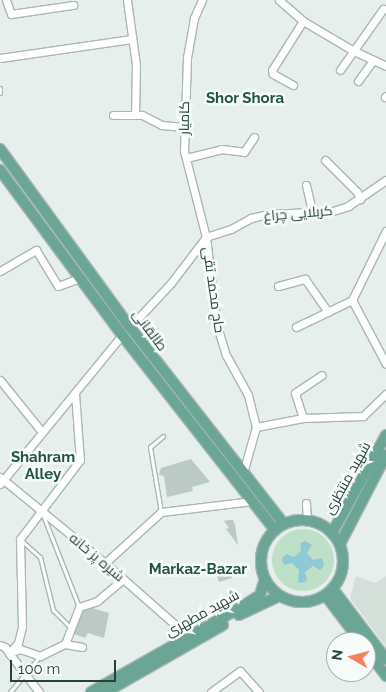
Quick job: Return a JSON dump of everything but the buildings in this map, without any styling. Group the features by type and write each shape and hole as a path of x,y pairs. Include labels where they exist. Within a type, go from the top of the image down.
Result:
{"main road":[{"name":"طالقانی","path":"0,149 130,327 243,473 280,527"},
{"name":"طالقانی","path":"0,170 122,336 252,501 280,527"},
{"path":"122,336 130,327"},
{"name":"شهید منتظری","path":"332,533 386,435"},
{"name":"شهید منتظری","path":"340,544 386,455"},
{"path":"307,520 323,526 332,533 340,544 343,568 330,592 307,603 298,603 279,596 265,580 261,564 263,548 280,527 307,520"},
{"name":"شهید مطهری","path":"91,692 260,595 265,580"},
{"path":"330,592 355,632"},
{"path":"330,592 386,659"},
{"name":"شهید مطهری","path":"106,692 181,653 242,613 279,596"},
{"path":"376,662 386,676"}],"street":[{"path":"6,0 11,14 73,5"},
{"path":"127,0 136,65 135,115"},
{"name":"کامیار","path":"202,0 194,18 187,57 184,127 186,158 206,236"},
{"path":"284,2 303,20 354,51 386,66"},
{"path":"340,70 383,8"},
{"path":"293,86 273,74 272,70 303,20"},
{"path":"0,58 132,39"},
{"path":"358,80 373,60"},
{"path":"113,115 142,115 162,125 184,127"},
{"path":"186,158 221,149 244,152 254,137"},
{"path":"325,160 357,192 360,198"},
{"name":"کربلایی چراغ","path":"206,236 231,229 251,218 269,214 333,211 348,206 386,180"},
{"path":"306,185 312,212"},
{"path":"296,327 352,300 386,231"},
{"path":"130,327 171,283 206,236"},
{"name":"حاج محمد تقی","path":"206,236 217,326 226,355 248,395 256,427"},
{"path":"0,271 36,250 58,286 80,278"},
{"path":"278,286 305,279 328,312"},
{"path":"352,300 386,364"},
{"path":"1,480 122,336"},
{"path":"303,418 294,393 322,375"},
{"path":"0,380 42,432"},
{"path":"9,653 18,643 22,627 20,539 80,460 75,393"},
{"path":"243,473 256,427 303,418 363,416 386,394"},
{"name":"شیره پز خانه","path":"1,480 41,510 105,563 188,636"},
{"path":"105,563 161,512 252,501"},
{"path":"306,503 307,520"},
{"path":"65,644 79,607 97,601 124,579"},
{"path":"9,653 20,649 40,656 65,644 82,647"},
{"path":"0,645 26,673 39,692"},
{"path":"211,692 240,671 259,692"}],"lane":[{"path":"0,88 0,93"},
{"path":"161,512 150,447 163,436"},
{"path":"41,510 79,607"},
{"path":"20,539 40,557 53,610 70,627"},
{"path":"10,692 40,656"}],"shaded area":[{"path":"356,576 375,583 386,576 386,647 376,632 350,598"}],"green space":[{"path":"297,529 309,529 325,538 332,548 334,560 332,572 325,582 309,591 297,591 286,586 277,577 272,566 272,554 277,543 286,534"}],"water":[{"path":"305,541 312,545 307,553 313,560 322,558 324,566 320,570 313,566 305,572 307,580 302,583 298,582 299,570 292,563 285,565 282,561 283,557 287,554 294,557 301,551 300,543"}],"district":[{"name":"Shor Shora","path":"245,99"},
{"name":"Shahram Alley","path":"43,466"},
{"name":"Markaz-Bazar","path":"198,570"}]}
